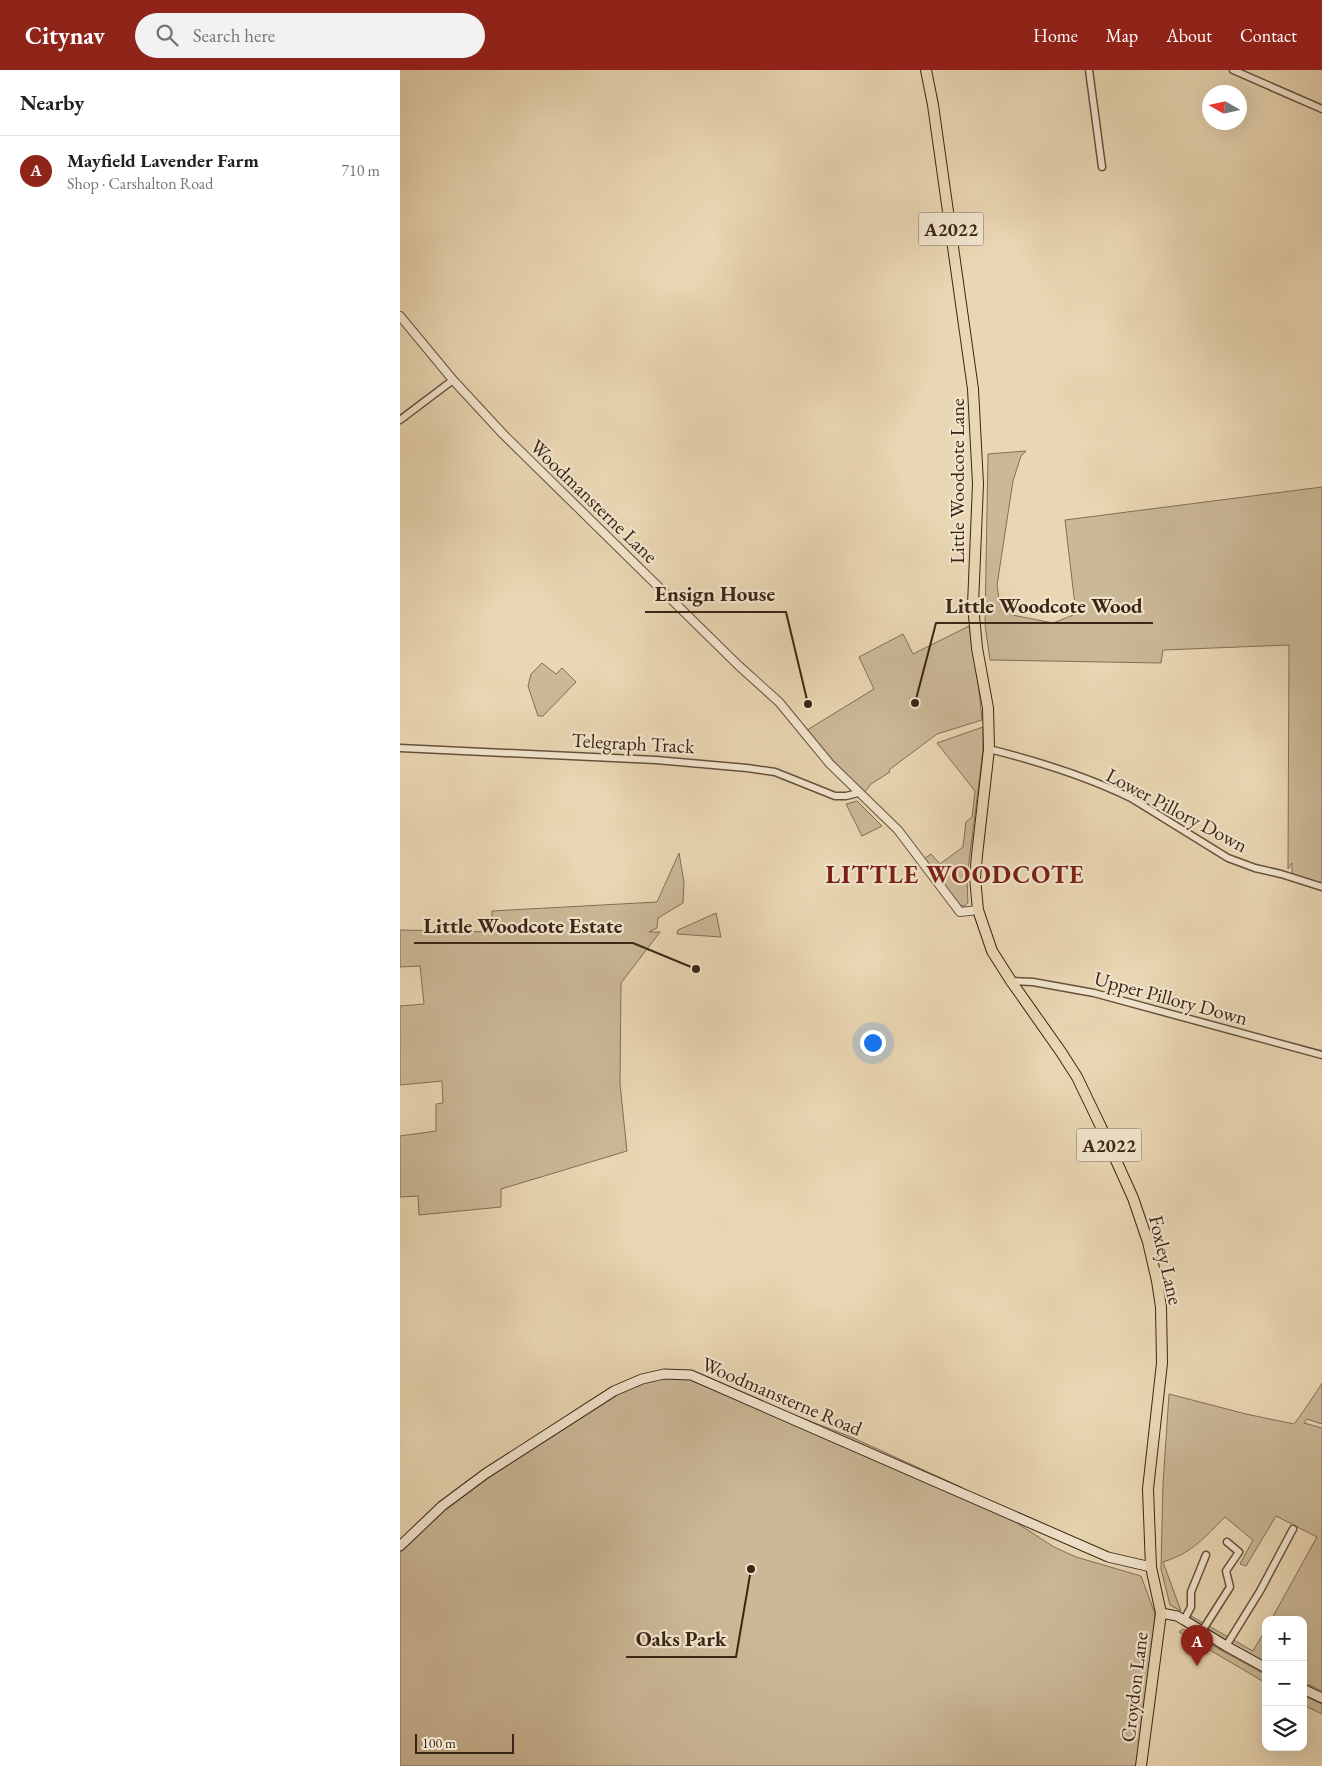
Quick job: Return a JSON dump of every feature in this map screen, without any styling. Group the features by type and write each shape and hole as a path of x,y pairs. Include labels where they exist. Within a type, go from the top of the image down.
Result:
{"main road":[{"name":"Little Woodcote Lane","path":"926,70 933,105 974,389 978,484 974,605 977,648 988,708 990,749 975,878 978,910 992,951"},
{"name":"Foxley Lane","path":"992,951 1076,1077 1102,1127 1129,1190 1148,1242 1158,1290 1162,1336 1161,1379 1148,1489 1151,1567 1161,1613"},
{"name":"Woodmansterne Road","path":"400,1546 414,1528 484,1474 614,1391 642,1379 664,1374 691,1375 1108,1556 1151,1567"},
{"path":"1161,1613 1177,1616 1262,1666"},
{"name":"Croydon Lane","path":"1141,1766 1161,1613"},
{"path":"1307,1691 1322,1698"}],"street":[{"path":"1089,70 1102,167"},
{"path":"1233,70 1322,109"},
{"name":"Woodmansterne Lane","path":"400,316 452,380 503,434 738,665 779,702 830,764 898,830 960,912 978,910"},
{"path":"400,420 452,380"},
{"name":"Telegraph Track","path":"400,748 656,760 747,768 775,772 835,796 858,793"},
{"name":"Lower Pillory Down","path":"990,749 1042,764 1117,791 1228,858 1248,866 1281,874 1322,888"},
{"name":"Upper Pillory Down","path":"1011,981 1033,982 1094,993 1322,1055"},
{"path":"1226,1646 1260,1591 1293,1529"},
{"path":"1202,1631 1230,1587 1226,1571 1239,1552 1227,1542"},
{"path":"1184,1620 1191,1607 1191,1592 1206,1555"}],"shaded area":[{"path":"1026,451 1021,456 1013,481 997,585 1000,605 1012,615 1053,623 1076,614 1065,520 1322,487 1322,885 1292,876 1292,863 1288,869 1289,645 1163,650 1161,663 990,660 985,625 988,454"},
{"path":"969,626 982,720 937,734 889,770 890,772 871,784 864,793 831,762 807,730 874,689 859,657 903,634 913,654"},
{"path":"542,663 556,674 562,668 576,682 543,716 538,716 528,686 531,674"},
{"path":"983,727 983,750 967,878 968,903 964,906 959,905 924,859 931,854 940,864 963,847 966,822 972,817 975,791 937,743"},
{"path":"857,801 882,826 862,836 846,804"},
{"path":"679,853 684,882 683,903 658,918 657,928 649,932 660,932 621,983 620,1084 627,1151 501,1189 501,1207 419,1215 418,1196 400,1197 400,1136 436,1131 436,1104 443,1103 442,1081 400,1085 400,1006 424,1004 420,966 400,967 400,930 492,932 492,911 657,902"},
{"path":"716,913 721,937 677,934 678,930"},
{"path":"691,1375 851,1437 961,1487 1054,1547 1076,1557 1141,1576 1155,1614 1146,1731 1141,1766 400,1766 400,1550 442,1506 485,1474 642,1379"},
{"path":"1322,1383 1322,1424 1307,1419 1304,1423 1322,1428 1322,1691 1307,1684 1307,1616 1273,1616 1317,1537 1276,1516 1246,1566 1240,1564 1253,1540 1225,1517 1190,1549 1163,1562 1181,1611 1170,1605 1161,1569 1163,1484 1169,1394 1294,1424"},
{"path":"1191,1616 1253,1651 1262,1636 1262,1661 1250,1657 1251,1654 1188,1620"},
{"path":"1183,1629 1262,1673 1262,1681 1179,1632"},
{"path":"1307,1697 1322,1704 1322,1714 1307,1707"}],"place":[{"name":"Little Woodcote Wood","path":"915,703"},
{"name":"Ensign House","path":"808,704"},
{"name":"Little Woodcote Estate","path":"696,969"},
{"name":"Oaks Park","path":"751,1569"},
{"name":"Mayfield Lavender Farm","path":"1197,1666"}],"district":[{"name":"LITTLE WOODCOTE","path":"955,874"}]}
